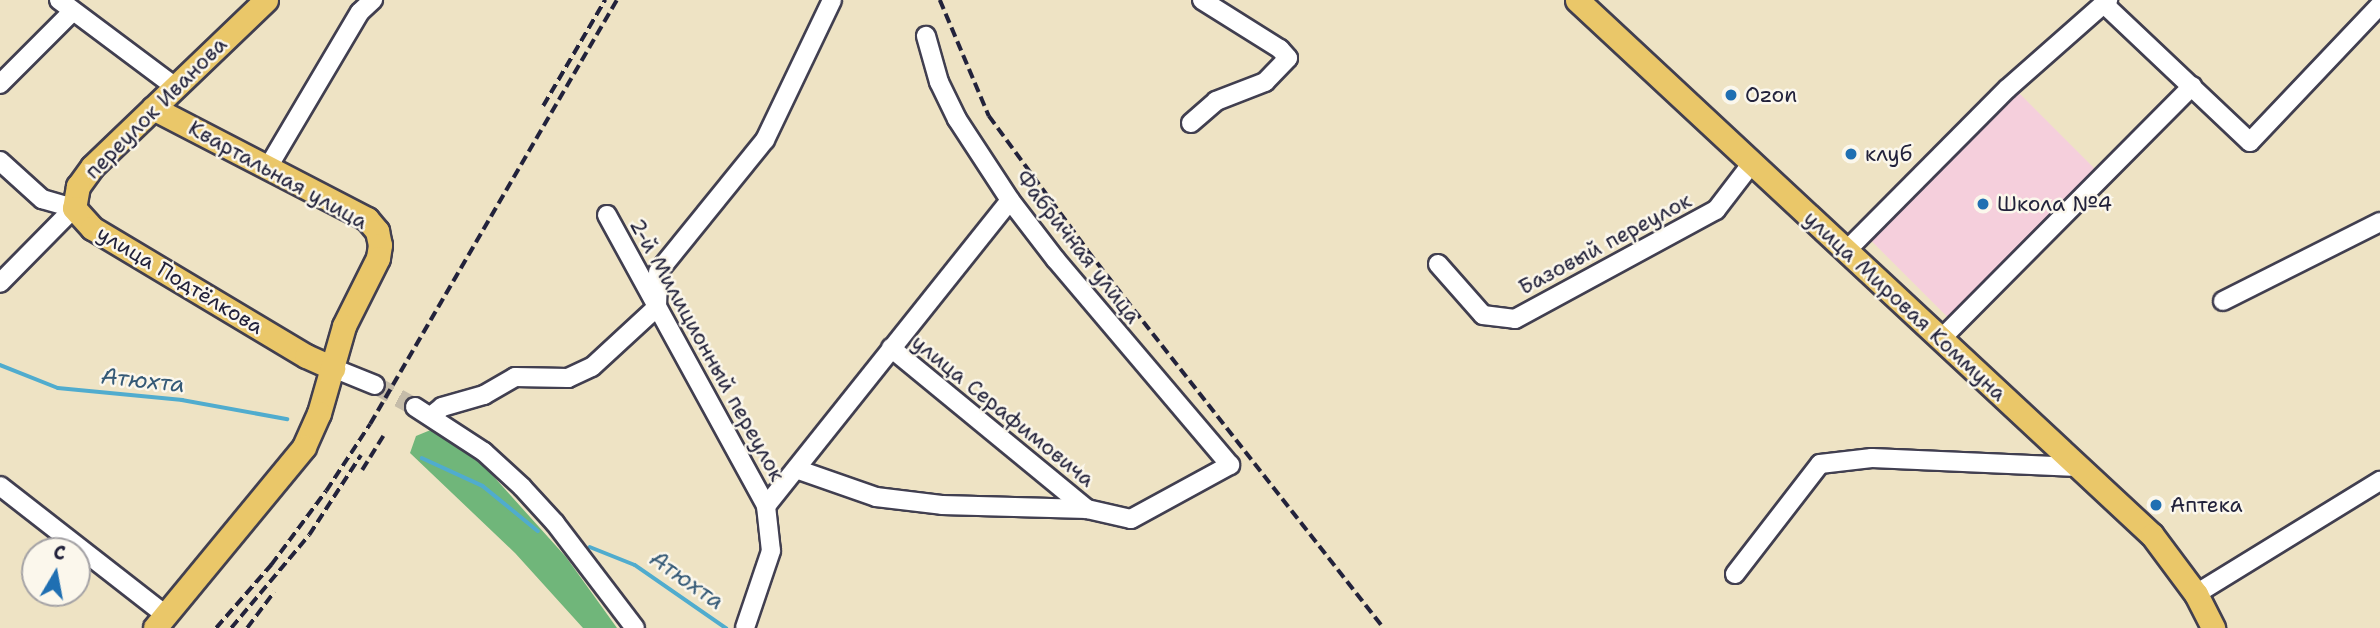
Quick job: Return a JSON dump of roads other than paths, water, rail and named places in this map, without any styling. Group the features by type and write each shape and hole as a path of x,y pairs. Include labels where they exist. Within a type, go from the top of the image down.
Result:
{"main road":[{"name":"переулок Иванова","path":"74,208 78,186 92,167 266,0"},
{"name":"улица Мировая Коммуна","path":"1577,0 2152,535 2196,594 2213,628"},
{"name":"Квартальная улица","path":"153,108 368,219 377,231 380,245 378,258 344,326 333,368"},
{"name":"улица Подтёлкова","path":"74,208 92,228 306,356 333,368"},
{"path":"161,621 304,447 319,413 333,368"}],"street":[{"path":"267,169 360,12 373,0"},
{"path":"635,628 555,523 522,487 484,452 423,411 484,395 515,377 568,379 592,367 657,307 658,272 765,140 832,0"},
{"path":"1191,123 1216,101 1265,82 1288,58 1280,49 1202,0"},
{"path":"1846,251 2007,89 2106,2 2250,142 2380,5"},
{"path":"0,84 66,6 174,86"},
{"name":"Фабричная улица","path":"926,36 939,82 957,119 1010,200 1090,301 1230,465 1131,519 1087,509"},
{"path":"1940,340 2192,86"},
{"name":"улица Подтёлкова","path":"0,161 42,199 74,208"},
{"name":"Базовый переулок","path":"1438,264 1483,315 1515,319 1716,210 1752,163"},
{"path":"766,506 1010,200"},
{"name":"переулок Иванова","path":"0,283 74,208"},
{"name":"2-й Милиционный переулок","path":"607,215 766,506 771,551 745,628"},
{"path":"2223,301 2380,222"},
{"name":"улица Серафимовича","path":"891,348 1087,509"},
{"path":"333,368 375,385"},
{"path":"1735,574 1820,464 1872,458 2076,467"},
{"path":"796,468 876,497 942,505 1087,509"},
{"path":"2196,594 2380,481"},
{"path":"0,486 161,621"}],"waterway":[{"name":"Атюхта","path":"0,365 58,388 182,400 287,419"},
{"name":"Атюхта","path":"422,458 483,486 538,531"},
{"name":"Атюхта","path":"590,547 635,565 726,628"}],"tunnel":[{"path":"375,385 415,407"}],"railway":[{"path":"543,106 605,0"},
{"path":"216,628 271,565 326,491 370,424 617,0"},
{"path":"940,0 989,116 1088,251 1384,628"},
{"path":"362,470 385,433"},
{"path":"231,628 309,535 361,455"},
{"path":"247,628 274,592"}],"place":[{"name":"Ozon","path":"1731,95"},
{"name":"клуб","path":"1851,154"},
{"name":"Школа №4","path":"1983,204"},
{"name":"Аптека","path":"2156,505"}]}
